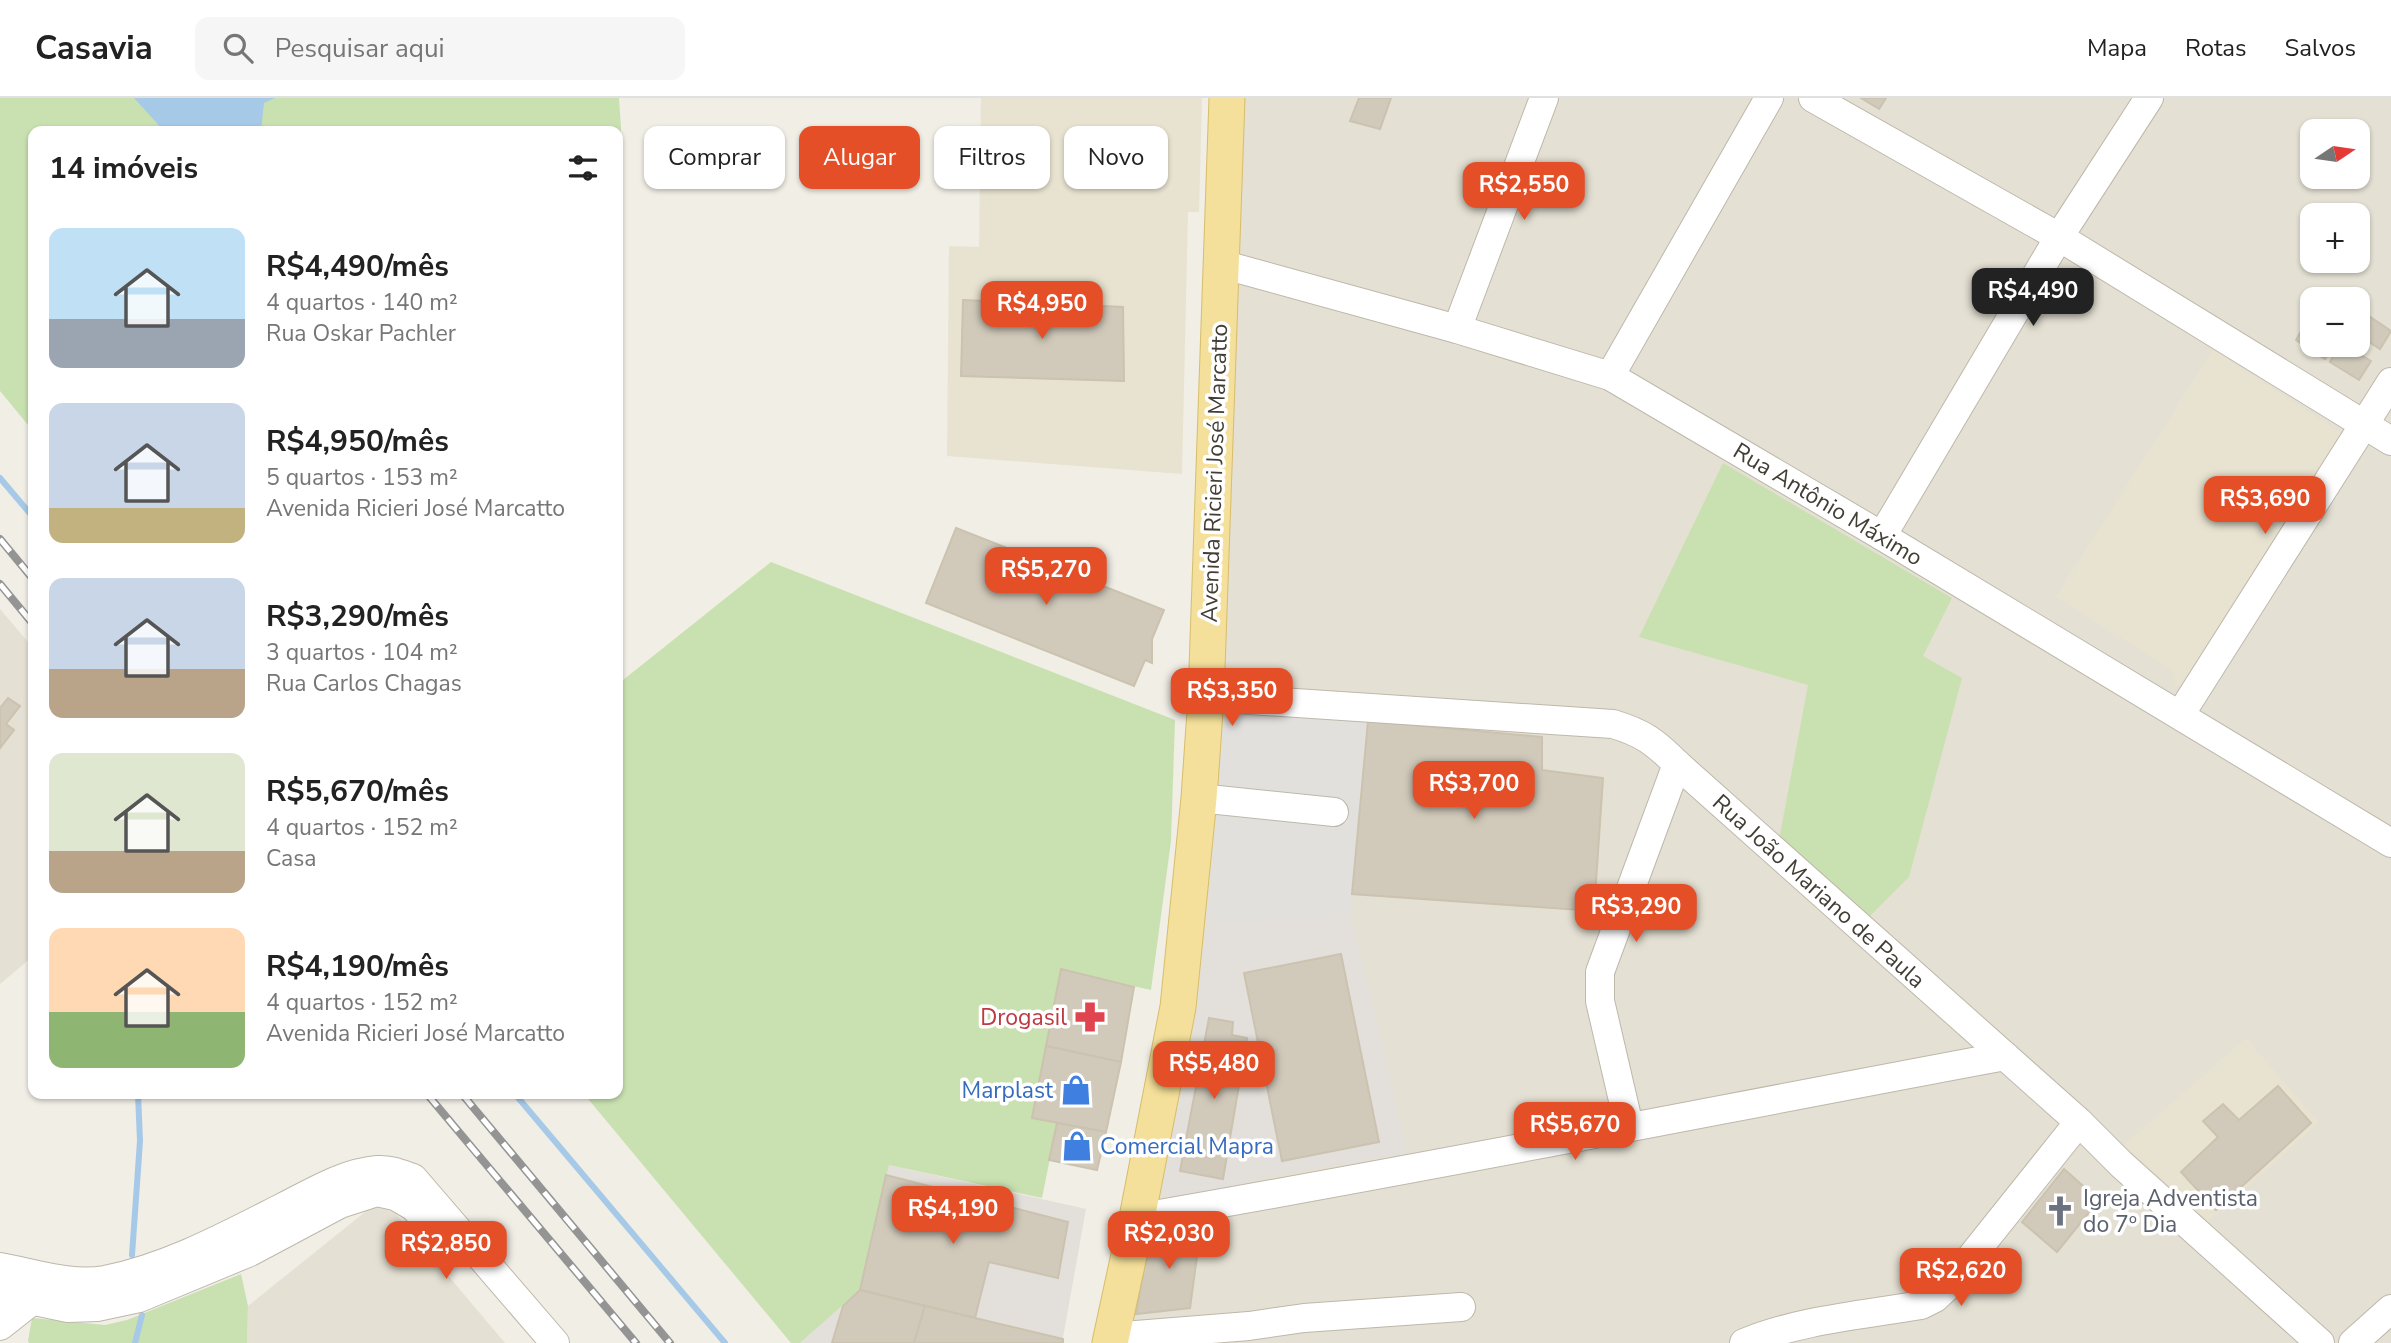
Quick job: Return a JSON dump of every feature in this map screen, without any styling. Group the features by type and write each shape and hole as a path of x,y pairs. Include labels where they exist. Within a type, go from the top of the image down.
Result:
{"main road":[{"name":"Avenida Ricieri José Marcatto","path":"1110,1340 1178,1007 1199,798 1206,697 1227,98"}],"street":[{"path":"1457,329 1544,98"},
{"path":"1611,376 1769,98"},
{"path":"1813,98 2059,237 2391,441"},
{"path":"1882,536 2059,237 2149,98"},
{"name":"Rua Antônio Máximo","path":"1221,264 1457,329 1611,376 2391,842"},
{"path":"2180,716 2391,382"},
{"name":"Rua João Mariano de Paula","path":"1206,697 1613,724 1639,732 1657,744 2079,1122 2121,1164 2320,1343"},
{"path":"1629,1126 1600,1001 1600,972 1677,764"},
{"path":"1199,798 1334,812"},
{"path":"1137,1218 1390,1175 1629,1126 2005,1056"},
{"path":"1744,1343 1795,1327 1921,1305 1936,1298 2079,1122"},
{"path":"0,1267 81,1282 104,1280 154,1267 194,1252 340,1179 380,1169 395,1196 414,1208 531,1343"},
{"path":"0,1294 68,1308 97,1307 139,1298 250,1252 385,1181 413,1178 555,1343"},
{"path":"0,1326 33,1300"},
{"path":"1110,1340 1304,1318 1461,1307"},
{"path":"2353,1343 2391,1309"}],"shaded area":[{"path":"981,98 1202,98 1199,212 1188,212 1182,474 947,456 949,246 979,247 980,189 1050,189 1050,126 981,126"},
{"path":"1217,98 2391,98 2391,1343 1099,1343 1137,1166 1191,811"},
{"path":"2213,350 2341,433 2184,685 2174,686 2174,671 2056,597"},
{"path":"0,609 28,642 28,960 0,984"},
{"path":"1244,708 1368,721 1351,914 1207,923 1218,799 1221,721"},
{"path":"1351,914 1408,1153 1262,1177 1243,1187 1179,1199 1167,1198 1162,1189 1163,1178 1193,1035 1207,923"},
{"path":"2246,1038 2319,1123 2208,1221 2124,1145"},
{"path":"889,1165 1086,1209 1062,1343 800,1343 860,1290"},
{"path":"370,1208 384,1208 396,1214 505,1343 247,1343 248,1306"}],"green space":[{"path":"0,98 619,98 621,126 28,126 28,425 0,391"},
{"path":"1723,463 1952,598 1923,656 1962,678 1909,877 1869,917 1779,840 1808,685 1639,637"},
{"path":"771,562 1175,720 1171,841 1151,990 1061,970 1032,1117 1057,1123 1042,1198 889,1165 860,1290 800,1343 791,1343 588,1099 623,1099 623,680"},
{"path":"241,1274 248,1306 247,1343 28,1341 32,1318 105,1325 127,1320"}],"water":[{"path":"134,98 275,98 264,103 262,126 159,126"}],"building":[{"path":"1359,98 1391,98 1380,129 1350,121"},
{"path":"1861,98 1886,98 1879,109"},
{"path":"963,300 1123,307 1124,381 961,376"},
{"path":"2370,317 2391,331 2380,349 2370,343"},
{"path":"2333,357 2364,357 2371,361 2359,380 2330,362"},
{"path":"956,528 1164,610 1152,639 1152,663 1145,660 1134,686 926,603"},
{"path":"8,698 20,706 6,724 14,730 0,748 0,708"},
{"path":"1368,721 1542,737 1542,770 1603,778 1594,911 1352,894"},
{"path":"1341,954 1379,1142 1282,1161 1244,973"},
{"name":"Drogasil","path":"1061,969 1134,987 1121,1062 1046,1046"},
{"path":"1209,1018 1233,1022 1232,1035 1247,1038 1223,1179 1180,1171"},
{"name":"Marplast","path":"1046,1046 1121,1062 1106,1132 1032,1118"},
{"path":"2278,1086 2311,1123 2216,1210 2181,1172 2218,1137 2203,1121 2223,1104 2239,1120"},
{"name":"Comercial Mapra","path":"1057,1123 1106,1132 1097,1170 1049,1160"},
{"name":"Igreja Adventista do 7º Dia","path":"2064,1169 2099,1200 2057,1252 2022,1222"},
{"path":"886,1175 1068,1222 1058,1278 989,1262 975,1318 860,1290"},
{"path":"1201,1226 1190,1308 1136,1314 1149,1239 1153,1233"},
{"path":"860,1290 925,1306 914,1343 832,1343 843,1306"},
{"path":"925,1306 1063,1339 1063,1343 914,1343"}],"waterway":[{"path":"0,478 28,511"},
{"path":"132,1255 140,1141 138,1099"},
{"path":"519,1099 725,1343"},
{"path":"135,1343 142,1315"}],"railway":[{"path":"0,539 28,573"},
{"path":"0,584 28,618"},
{"path":"431,1099 636,1343"},
{"path":"466,1099 670,1343"}],"place":[{"name":"Drogasil","path":"1090,1017"},
{"name":"Marplast","path":"1076,1090"},
{"name":"Comercial Mapra","path":"1077,1146"},
{"name":"Igreja Adventista do 7º Dia","path":"2060,1211"}]}
